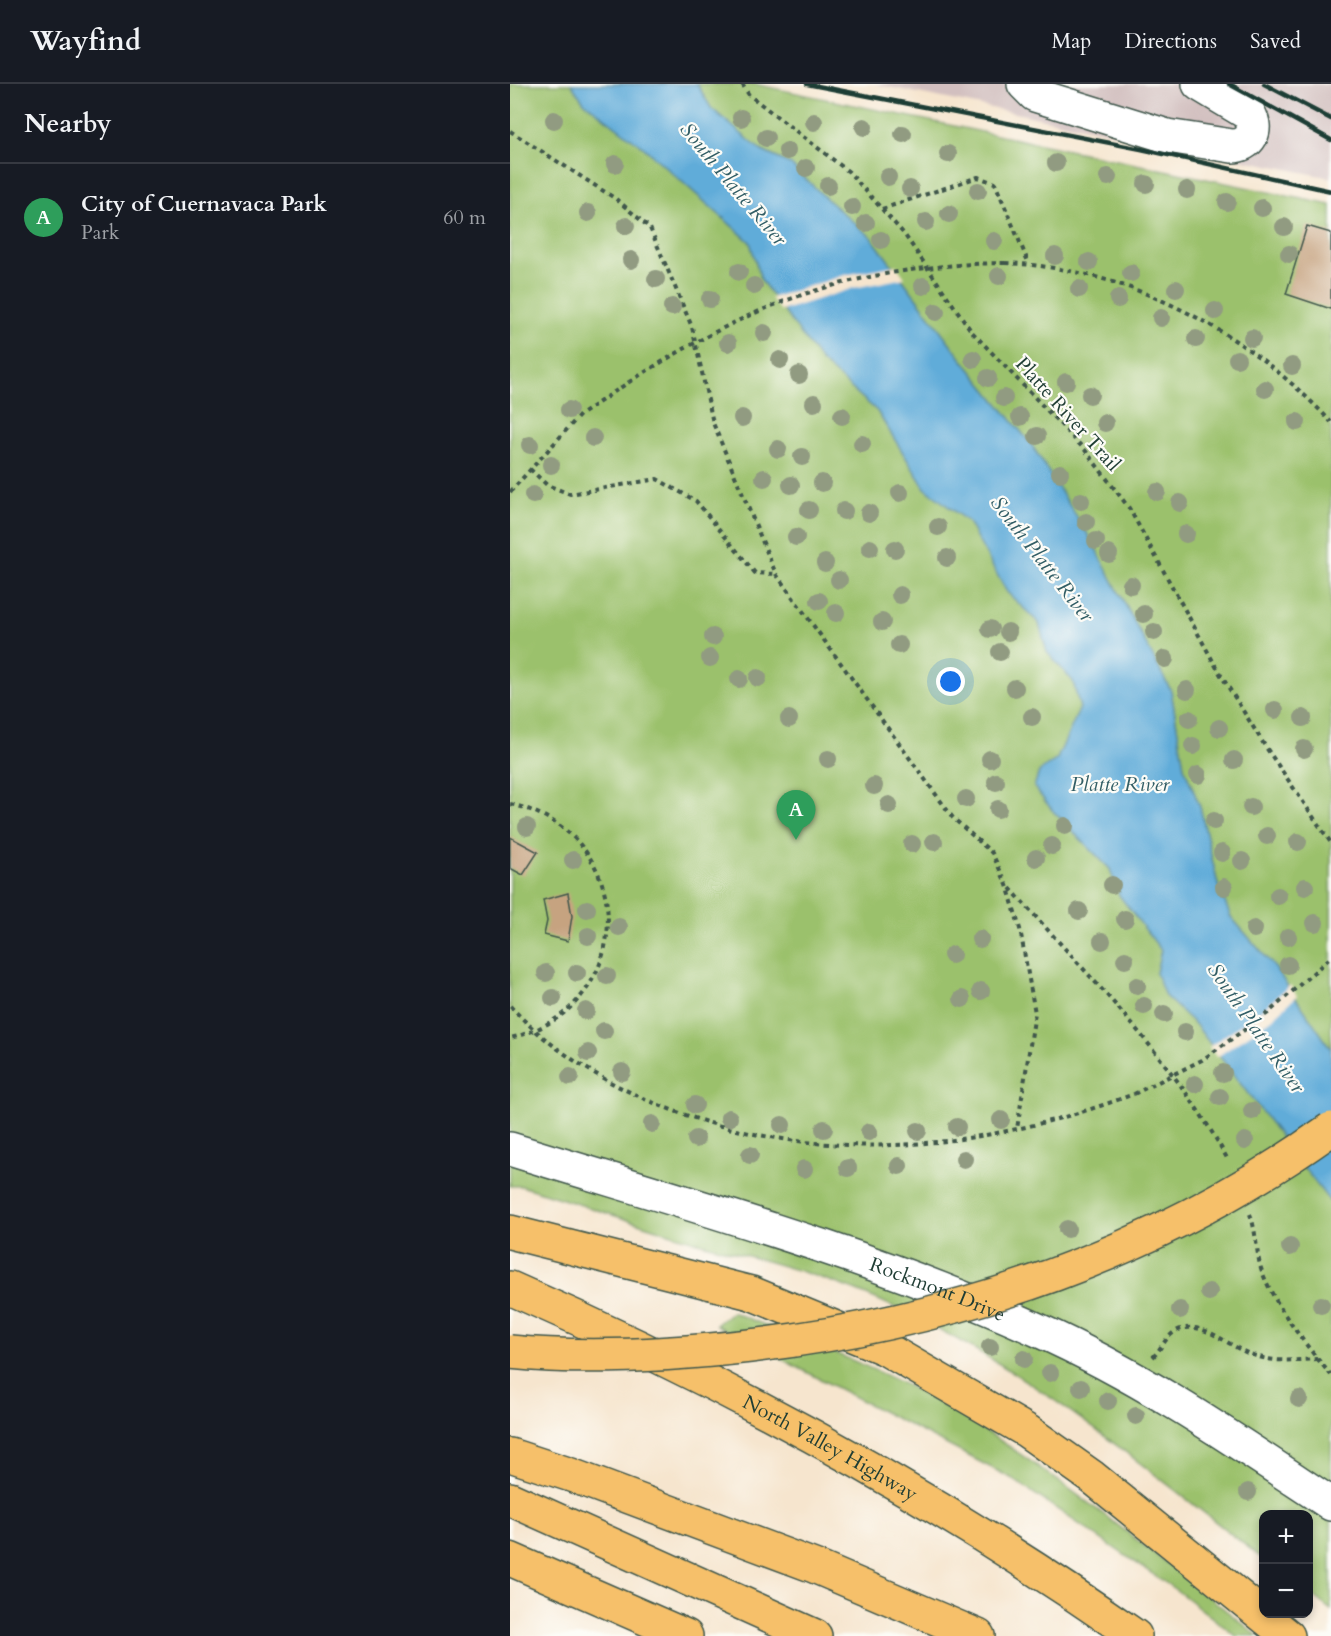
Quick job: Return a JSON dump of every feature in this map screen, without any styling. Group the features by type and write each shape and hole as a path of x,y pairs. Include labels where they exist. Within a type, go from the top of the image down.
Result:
{"highway":[{"path":"510,1352 611,1355 726,1349 858,1330 974,1302 1059,1274 1161,1231 1237,1191 1331,1129"},
{"path":"510,1232 751,1293 884,1348 1027,1431 1092,1477 1254,1611 1288,1636"},
{"name":"North Valley Highway","path":"510,1288 580,1319 805,1433 990,1541 1135,1636"},
{"path":"510,1455 571,1475 814,1566 978,1636"},
{"path":"510,1499 815,1636"},
{"path":"510,1559 686,1636"},
{"path":"1254,1611 1305,1636"}],"street":[{"path":"1024,84 1035,95 1167,136 1232,146 1238,146 1250,139 1254,128 1250,114 1199,84"},
{"name":"Rockmont Drive","path":"510,1149 875,1263 1040,1330 1148,1385 1331,1504"}],"path":[{"name":"Platte River Trail","path":"742,84 749,95 849,172 904,234 972,332 1085,450 1129,508 1219,672 1265,746 1331,843"},
{"path":"510,131 616,199 650,228 692,327 713,423 776,574 953,818 992,853 1007,885 1020,929 1035,1013 1017,1129"},
{"path":"882,209 978,177 994,183 1029,264"},
{"path":"510,492 580,415 629,382 711,333 768,307 849,282 908,270 970,263 1029,264 1086,273 1155,296 1233,339 1304,393 1331,422"},
{"path":"530,469 547,485 570,494 657,479 696,501 755,573 776,574"},
{"path":"510,804 536,812 558,824 578,841 600,877 608,910 608,936 602,961 592,983 576,1004 556,1020 534,1032 510,1038"},
{"path":"1007,885 1143,1036 1215,1136 1233,1168"},
{"path":"510,1006 534,1032 596,1075 638,1097 702,1122 740,1133 821,1145 913,1146 966,1140 1017,1129 1084,1113 1134,1094 1202,1060 1268,1013 1331,957"},
{"path":"1248,1209 1261,1267 1283,1311 1331,1375"},
{"path":"1153,1357 1167,1337 1180,1329 1199,1327 1227,1345 1254,1356 1280,1362 1317,1359"}],"shaded area":[{"path":"874,84 1331,84 1331,178"}],"green space":[{"path":"510,84 571,84 584,102 643,147 750,242 761,280 821,361 877,411 925,488 968,522 1007,592 1039,623 1047,652 1073,681 1080,708 1057,759 1039,772 1034,787 1053,811 1110,869 1119,895 1161,950 1156,973 1165,996 1196,1025 1331,1203 1331,1610 1313,1596 1313,1510 1259,1510 1259,1556 1131,1456 1041,1391 946,1333 896,1308 799,1271 521,1186 510,1186"},
{"path":"697,84 754,84 1331,205 1331,1049 1276,969 1231,917 1218,885 1200,807 1184,767 1171,691 1090,538 1031,444 961,358 871,237 790,164 759,149 711,108"},
{"path":"732,1312 872,1369 952,1410 1071,1490 1258,1636 1236,1636 1179,1592 1011,1478 716,1325"}],"water":[{"name":"Platte River","path":"571,84 697,84 711,108 762,151 790,164 871,237 961,358 1031,444 1090,538 1171,691 1184,767 1200,807 1218,885 1231,917 1276,969 1331,1049 1331,1203 1196,1025 1165,996 1156,973 1161,950 1119,895 1110,869 1053,811 1034,787 1039,772 1057,759 1080,708 1073,681 1047,652 1039,623 1007,592 968,522 925,488 877,411 821,361 761,280 750,242 643,147 584,102"}],"pier":[{"path":"896,265 905,278 854,288 781,311 771,298 845,275"},
{"path":"1290,985 1297,996 1272,1019 1217,1057 1209,1047 1265,1007"}],"building":[{"path":"1307,226 1331,233 1331,309 1286,294"},
{"path":"510,837 538,852 523,875 510,868"},
{"path":"568,893 572,916 568,941 544,935 547,921 543,900"}],"railway":[{"path":"807,84 1141,149 1331,191"},
{"path":"1229,84 1331,140"},
{"path":"1264,84 1331,119"}],"place":[{"name":"City of Cuernavaca Park","path":"796,840"}],"water label":[{"name":"South Platte River","path":"733,184"},
{"name":"South Platte River","path":"1042,559"},
{"name":"South Platte River","path":"1256,1028"}]}
